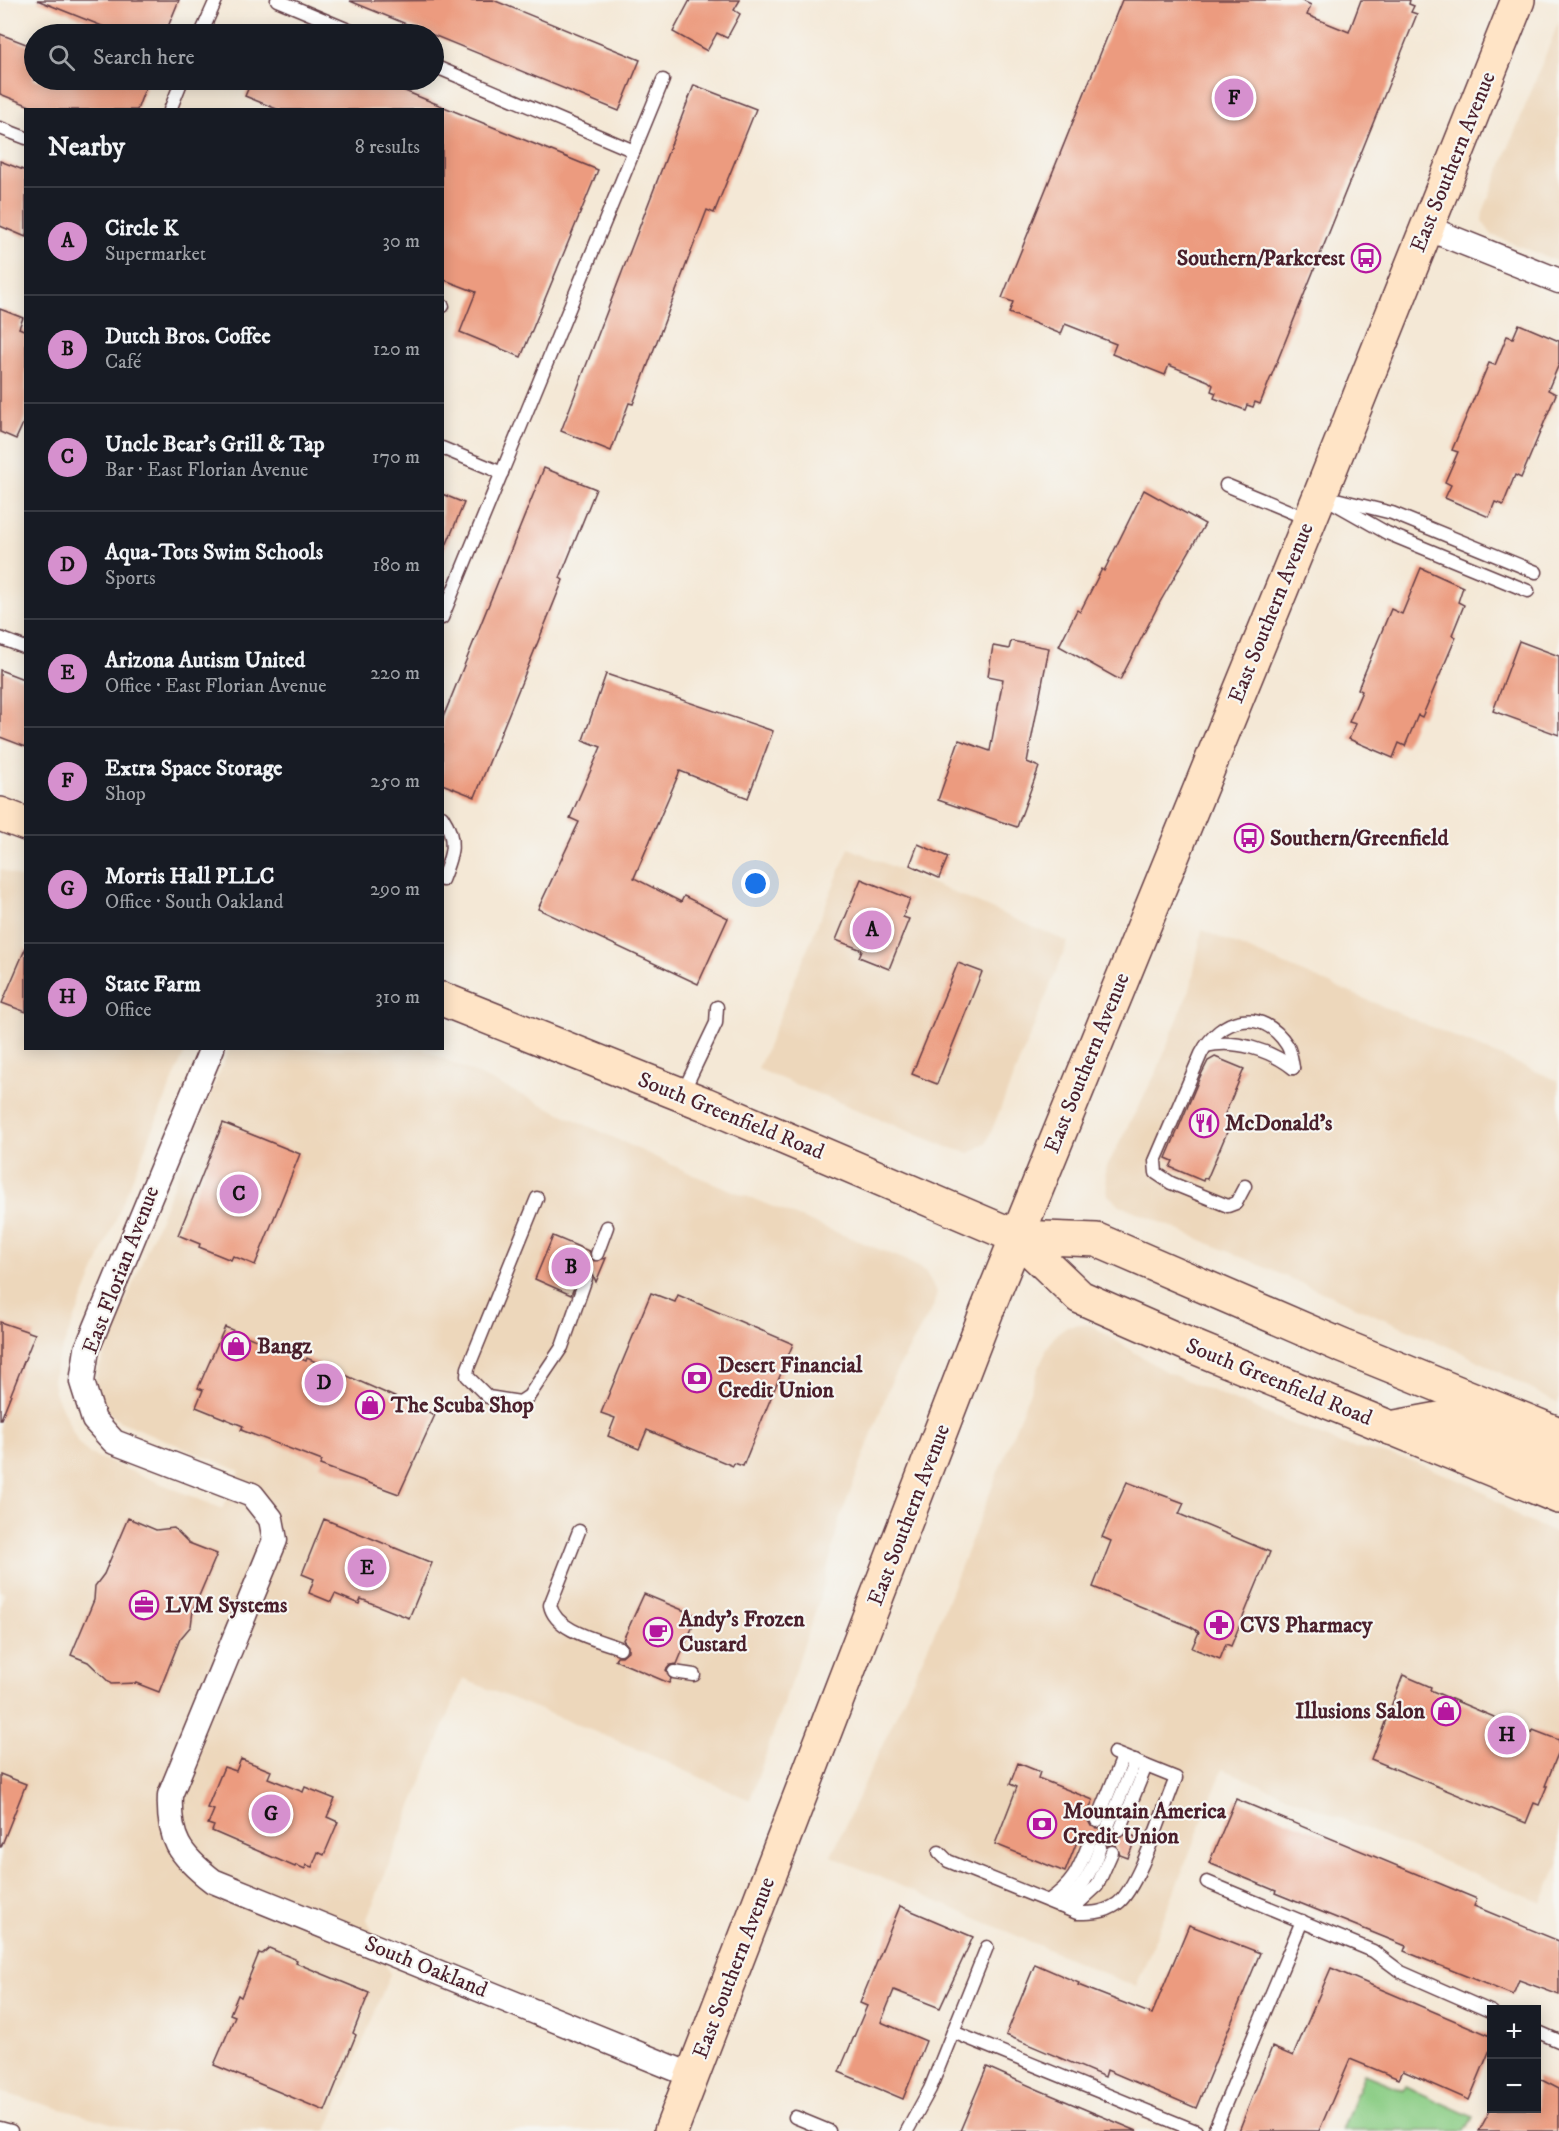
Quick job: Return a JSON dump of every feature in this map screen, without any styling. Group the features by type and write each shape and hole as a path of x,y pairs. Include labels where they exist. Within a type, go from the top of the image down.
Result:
{"main road":[{"name":"East Southern Avenue","path":"671,2131 1017,1237 1315,507 1518,0"},
{"path":"0,814 24,823"},
{"name":"South Greenfield Road","path":"444,1000 681,1095 1017,1237 1080,1297 1559,1497"},
{"name":"South Greenfield Road","path":"1017,1237 1097,1240 1340,1345 1559,1434"},
{"path":"1390,1428 1439,1419 1459,1424 1559,1465"}],"street":[{"path":"1427,228 1559,281"},
{"name":"East Florian Avenue","path":"173,1838 169,1811 170,1795 275,1540 272,1519 252,1496 114,1442 93,1420 81,1382 87,1349 211,1050"},
{"name":"South Oakland","path":"173,1838 188,1862 213,1881 693,2076"}],"lane":[{"path":"205,24 216,0"},
{"path":"277,0 334,24"},
{"path":"444,70 634,151"},
{"path":"444,613 663,80"},
{"path":"171,108 178,90"},
{"path":"0,128 24,137"},
{"path":"444,449 502,472"},
{"path":"1226,485 1315,507 1387,532 1528,591"},
{"path":"1315,507 1392,513 1536,572"},
{"path":"0,638 24,647"},
{"path":"444,819 453,834 451,859 444,875"},
{"path":"681,1095 716,1023 717,1006"},
{"path":"1206,1046 1220,1042 1239,1045 1279,1058 1293,1068 1288,1046 1269,1028 1253,1021 1237,1020 1219,1030 1206,1046 1154,1167 1156,1173 1171,1183 1228,1206 1236,1203 1245,1186"},
{"path":"537,1198 468,1368 467,1376 488,1398 520,1402 529,1396 562,1347 586,1278"},
{"path":"597,1254 607,1227"},
{"path":"579,1531 550,1605 551,1612 564,1625 620,1648"},
{"path":"674,1672 694,1675"},
{"path":"1129,1759 1108,1826 1129,1759"},
{"path":"939,1852 948,1861 1060,1906 1097,1914 1118,1904 1132,1887 1176,1778 1129,1759"},
{"path":"1100,1847 1097,1886 1060,1906 1067,1888 1100,1847"},
{"path":"1207,1882 1373,1951 1401,1972 1487,2010"},
{"path":"1214,2131 1302,1921"},
{"path":"907,2131 930,2089 987,1947"},
{"path":"953,2032 1196,2131"},
{"path":"1541,2033 1559,2041"},
{"path":"795,2117 829,2131"},
{"path":"0,2128 11,2131"}],"shaded area":[{"path":"1559,21 1559,262 1492,235 1482,221 1483,212"},
{"path":"849,848 1068,942 987,1142 970,1153 947,1147 758,1069"},
{"path":"0,869 24,880 24,1050 186,1050 57,1362 53,1380 55,1393 78,1443 90,1454 222,1509 240,1471 119,1421 105,1409 94,1390 97,1372 229,1050 425,1050 696,1176 903,1259 925,1271 937,1293 933,1307 893,1377 839,1522 821,1595 750,1800 633,1747 463,1679 367,1919 390,1974 327,2131 139,2131 0,2092 0,1605 5,1593 0,1591"},
{"path":"1202,930 1559,1081 1559,1404 1463,1353 1118,1204 1108,1195 1105,1170 1156,1073 1191,986"},
{"path":"1091,1325 1166,1372 1342,1445 1410,1460 1476,1487 1522,1519 1559,1534 1559,1863 1542,1903 1223,1769 1136,1987 831,1856 937,1627 1047,1348 1056,1334 1067,1326"}],"green space":[{"path":"1364,2074 1403,2090 1406,2087 1473,2117 1465,2131 1342,2131"}],"building":[{"path":"37,0 179,0 169,24 97,24"},
{"path":"493,0 640,60 619,111 444,39 444,24 406,24 350,1"},
{"path":"690,0 740,0 734,10 740,14 727,38 717,33 707,51 673,32"},
{"path":"1122,0 1300,0 1311,5 1307,15 1349,32 1361,0 1410,0 1409,4 1414,6 1411,12 1417,14 1260,404 1255,402 1253,407 1247,405 1245,410 1214,398 1216,393 1211,391 1213,385 1208,381 1169,365 1165,375 1112,354 1116,344 1065,324 1061,334 1009,313 1013,302 1002,298"},
{"path":"0,34 24,43 24,90 144,90 138,108 35,108 0,94"},
{"path":"694,85 756,109 714,213 707,210 633,404 629,403 611,451 561,431"},
{"path":"248,90 402,90 598,170 521,357 460,332 476,292 444,280 444,108 274,108 245,96"},
{"path":"0,161 24,170 24,236 0,226"},
{"path":"0,309 23,318 19,328 24,330 24,421 16,439 0,432"},
{"path":"1519,324 1559,341 1559,364 1548,390 1556,394 1521,478 1515,475 1503,505 1495,502 1489,517 1445,498 1451,485 1445,482 1458,452 1452,450 1489,363 1495,365 1507,336 1513,338"},
{"path":"544,468 596,489 560,578 563,580 475,797 444,785 444,715"},
{"path":"1144,490 1205,524 1160,602 1120,680 1059,646 1077,610 1080,612 1102,569 1104,571"},
{"path":"444,495 464,503 444,551"},
{"path":"1421,568 1463,587 1458,602 1464,605 1452,635 1456,637 1422,717 1418,715 1405,746 1399,743 1393,758 1349,739 1356,724 1349,722 1362,691 1358,689 1391,609 1402,614"},
{"path":"1011,641 1049,648 1027,762 1039,767 1017,827 938,800 959,740 990,751 1003,679 988,676 993,646 1009,649"},
{"path":"1519,641 1559,656 1559,735 1493,711"},
{"path":"0,670 24,679 24,746 0,737"},
{"path":"606,674 773,731 748,798 680,771 634,878 681,902 684,896 728,918 698,984 538,909 579,822 570,818 601,747 583,740"},
{"path":"918,844 948,857 939,878 910,865"},
{"path":"861,879 910,899 903,917 909,919 889,969 859,957 862,950 836,940"},
{"path":"24,952 24,1011 2,1003"},
{"path":"958,963 982,972 937,1084 912,1074"},
{"name":"McDonald's","path":"1215,1057 1244,1069 1225,1114 1233,1118 1207,1179 1204,1178 1203,1181 1170,1167 1173,1161 1166,1158 1200,1077 1208,1061"},
{"path":"223,1123 300,1154 255,1265 233,1256 231,1260 199,1247 200,1244 178,1235"},
{"path":"553,1236 589,1251 594,1261 606,1258 596,1282 592,1272 581,1271 571,1295 535,1279"},
{"name":"Desert Financial Credit Union","path":"651,1293 675,1302 678,1295 793,1344 743,1466 734,1463 733,1466 647,1430 639,1449 608,1436 615,1418 601,1413"},
{"path":"0,1322 35,1334 1,1419 0,1419"},
{"path":"225,1327 306,1361 307,1358 435,1415 399,1494 320,1465 322,1461 241,1430 243,1426 196,1407 203,1390 198,1388"},
{"name":"CVS Pharmacy","path":"1127,1482 1184,1503 1179,1514 1270,1552 1231,1646 1226,1644 1220,1659 1192,1648 1199,1632 1191,1627 1093,1587 1111,1541 1102,1537"},
{"name":"LVM Systems","path":"128,1518 156,1530 174,1528 189,1543 217,1554 193,1610 191,1626 180,1639 159,1692 136,1683 111,1684 88,1662 71,1655 94,1600 95,1586 104,1574"},
{"path":"324,1519 432,1563 409,1618 361,1599 359,1604 335,1594 331,1602 309,1593 314,1579 302,1574"},
{"name":"Andy's Frozen Custard","path":"644,1594 697,1616 677,1664 670,1665 666,1670 671,1679 669,1683 615,1660 617,1656 622,1656 628,1651 628,1646 623,1640"},
{"path":"1403,1675 1431,1687 1430,1690 1532,1733 1533,1730 1559,1740 1559,1751 1545,1786 1547,1786 1539,1805 1534,1803 1526,1823 1371,1759"},
{"path":"241,1759 271,1771 268,1778 303,1792 305,1787 335,1799 327,1817 338,1822 324,1855 318,1852 312,1867 306,1865 305,1869 296,1865 295,1867 212,1831 214,1826 208,1824 214,1810 207,1808 224,1767 236,1771"},
{"name":"Mountain America Credit Union","path":"1018,1763 1040,1772 1038,1778 1093,1800 1086,1817 1091,1826 1100,1828 1105,1834 1112,1833 1117,1838 1127,1834 1136,1837 1128,1858 1120,1855 1116,1845 1108,1845 1103,1840 1096,1840 1087,1835 1081,1840 1078,1839 1065,1872 995,1844 1017,1787 1010,1784"},
{"path":"0,1774 26,1784 1,1847 0,1847"},
{"path":"1236,1799 1477,1899 1474,1906 1559,1941 1559,1995 1519,1980 1513,1995 1404,1951 1406,1946 1275,1893 1276,1891 1209,1863"},
{"path":"900,1906 973,1937 940,2008 894,1990 881,2022 926,2041 903,2099 839,2072 867,2006 860,2003"},
{"path":"1189,1925 1260,1953 1196,2108 1107,2070 1105,2077 1006,2035 1035,1964 1079,1983 1078,1985 1152,2014"},
{"path":"269,1948 297,1960 296,1963 369,1993 353,2033 356,2035 325,2111 214,2065 235,2016 230,2014 238,1995 241,1997 259,1953 262,1954"},
{"path":"1331,1968 1487,2034 1487,2057 1469,2100 1403,2071 1399,2079 1350,2059 1319,2131 1239,2131 1272,2047 1293,2056"},
{"path":"987,2067 1039,2090 1137,2131 960,2131"},
{"path":"1541,2080 1559,2089 1559,2131 1479,2131 1489,2113 1541,2113"}],"place":[{"name":"Extra Space Storage","path":"1234,98"},
{"name":"Southern/Parkcrest","path":"1366,258"},
{"name":"Southern/Greenfield","path":"1249,838"},
{"name":"Circle K","path":"872,930"},
{"name":"McDonald's","path":"1204,1123"},
{"name":"Uncle Bear's Grill & Tap","path":"239,1194"},
{"name":"Dutch Bros. Coffee","path":"571,1267"},
{"name":"Bangz","path":"236,1346"},
{"name":"Desert Financial Credit Union","path":"697,1378"},
{"name":"Aqua-Tots Swim Schools","path":"324,1383"},
{"name":"The Scuba Shop","path":"370,1405"},
{"name":"Arizona Autism United","path":"367,1568"},
{"name":"LVM Systems","path":"144,1605"},
{"name":"CVS Pharmacy","path":"1219,1625"},
{"name":"Andy's Frozen Custard","path":"658,1632"},
{"name":"Illusions Salon","path":"1446,1711"},
{"name":"State Farm","path":"1507,1735"},
{"name":"Morris Hall PLLC","path":"271,1814"},
{"name":"Mountain America Credit Union","path":"1042,1824"}]}
